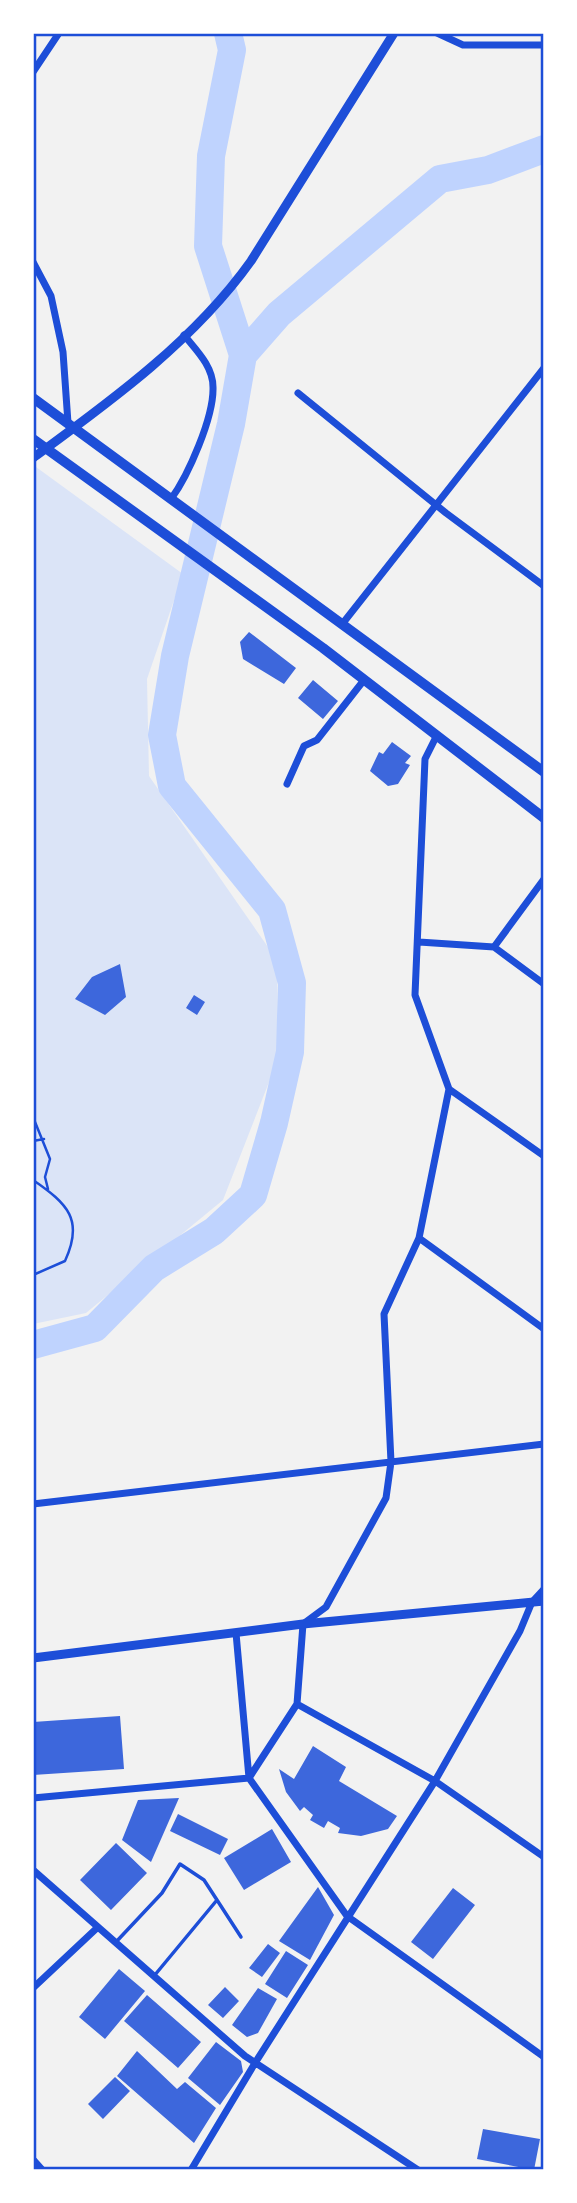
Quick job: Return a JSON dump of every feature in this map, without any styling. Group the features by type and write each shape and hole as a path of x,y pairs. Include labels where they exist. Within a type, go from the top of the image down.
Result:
{"main road":[{"path":"33,398 544,772"},
{"path":"33,439 98,483 323,648 544,818"}],"street":[{"path":"33,72 59,33"},
{"path":"33,458 71,427 106,407 209,312 239,278 394,33"},
{"path":"437,33 463,45 544,45"},
{"path":"33,52 41,57"},
{"path":"33,262 51,296 63,352 71,427"},
{"path":"171,499 181,485 206,422 213,387 206,362 184,335"},
{"path":"343,623 543,368"},
{"path":"299,393 436,505 544,586"},
{"path":"286,784 304,746 317,740 364,680"},
{"path":"249,1778 297,1704 303,1624 326,1607 386,1498 391,1462 384,1314 419,1238 449,1089 415,995 425,760 436,737"},
{"path":"494,947 544,879"},
{"path":"419,942 494,947 544,984"},
{"path":"449,1089 544,1156"},
{"path":"419,1238 544,1329"},
{"path":"33,1504 544,1444"},
{"path":"191,2170 255,2063 435,1780 520,1631 532,1602 544,1589"},
{"path":"33,1658 303,1624 544,1601"},
{"path":"532,1602 544,1609"},
{"path":"236,1633 249,1778 347,1916 544,2057"},
{"path":"297,1704 435,1780 544,1857"},
{"path":"33,1798 249,1778"},
{"path":"33,1870 255,2063 418,2170"},
{"path":"33,1988 98,1927"},
{"path":"33,2161 41,2170"}],"lane":[{"path":"116,1942 162,1893 180,1864 204,1880 241,1937"},
{"path":"154,1976 217,1900"}],"path":[{"path":"33,1117 50,1159 45,1177 49,1192"},
{"path":"33,1141 44,1139"},
{"path":"33,1180 68,1212 75,1230 65,1261 33,1275"}],"shaded area":[{"path":"36,467 183,574 147,679 149,776 277,960 278,1059 223,1200 86,1313 33,1324 33,469"}],"building":[{"path":"249,632 296,668 284,684 243,659 240,642"},
{"path":"313,680 338,701 323,719 298,698"},
{"path":"392,742 411,756 405,763 410,765 398,784 388,786 370,771 379,752 383,754"},
{"path":"120,964 126,997 105,1015 75,999 92,977"},
{"path":"194,995 205,1002 197,1015 186,1008"},
{"path":"120,1716 124,1769 33,1775 33,1722"},
{"path":"313,1746 346,1767 339,1781 397,1816 388,1829 361,1836 338,1833 340,1828 328,1821 324,1828 310,1820 313,1815 304,1807 300,1811 286,1792 279,1769 294,1779"},
{"path":"179,1798 151,1862 122,1840 138,1800"},
{"path":"178,1814 228,1839 220,1855 170,1831"},
{"path":"272,1829 291,1862 244,1890 224,1858"},
{"path":"116,1843 147,1873 111,1910 80,1880"},
{"path":"318,1887 334,1915 310,1960 279,1941"},
{"path":"453,1888 475,1905 433,1959 411,1942"},
{"path":"268,1944 280,1953 262,1977 249,1968"},
{"path":"286,1951 308,1965 287,1998 265,1984"},
{"path":"119,1969 145,1991 105,2039 79,2017"},
{"path":"225,1987 239,2001 223,2018 208,2005"},
{"path":"258,1988 277,1999 258,2033 247,2037 232,2025"},
{"path":"147,1995 201,2042 178,2068 124,2021"},
{"path":"216,2042 241,2061 243,2072 220,2105 188,2078"},
{"path":"137,2051 177,2089 185,2082 216,2108 194,2143 117,2076"},
{"path":"115,2077 130,2091 103,2119 88,2104"},
{"path":"483,2129 540,2139 534,2170 477,2159"}],"waterway":[{"path":"228,33 232,50 211,156 208,246 243,355"},
{"path":"33,1345 95,1328 154,1268 214,1231 253,1195 274,1123 290,1052 292,983 272,910 172,786 162,735 175,656 231,424 243,355 279,314 440,179 488,170 544,149"}]}
